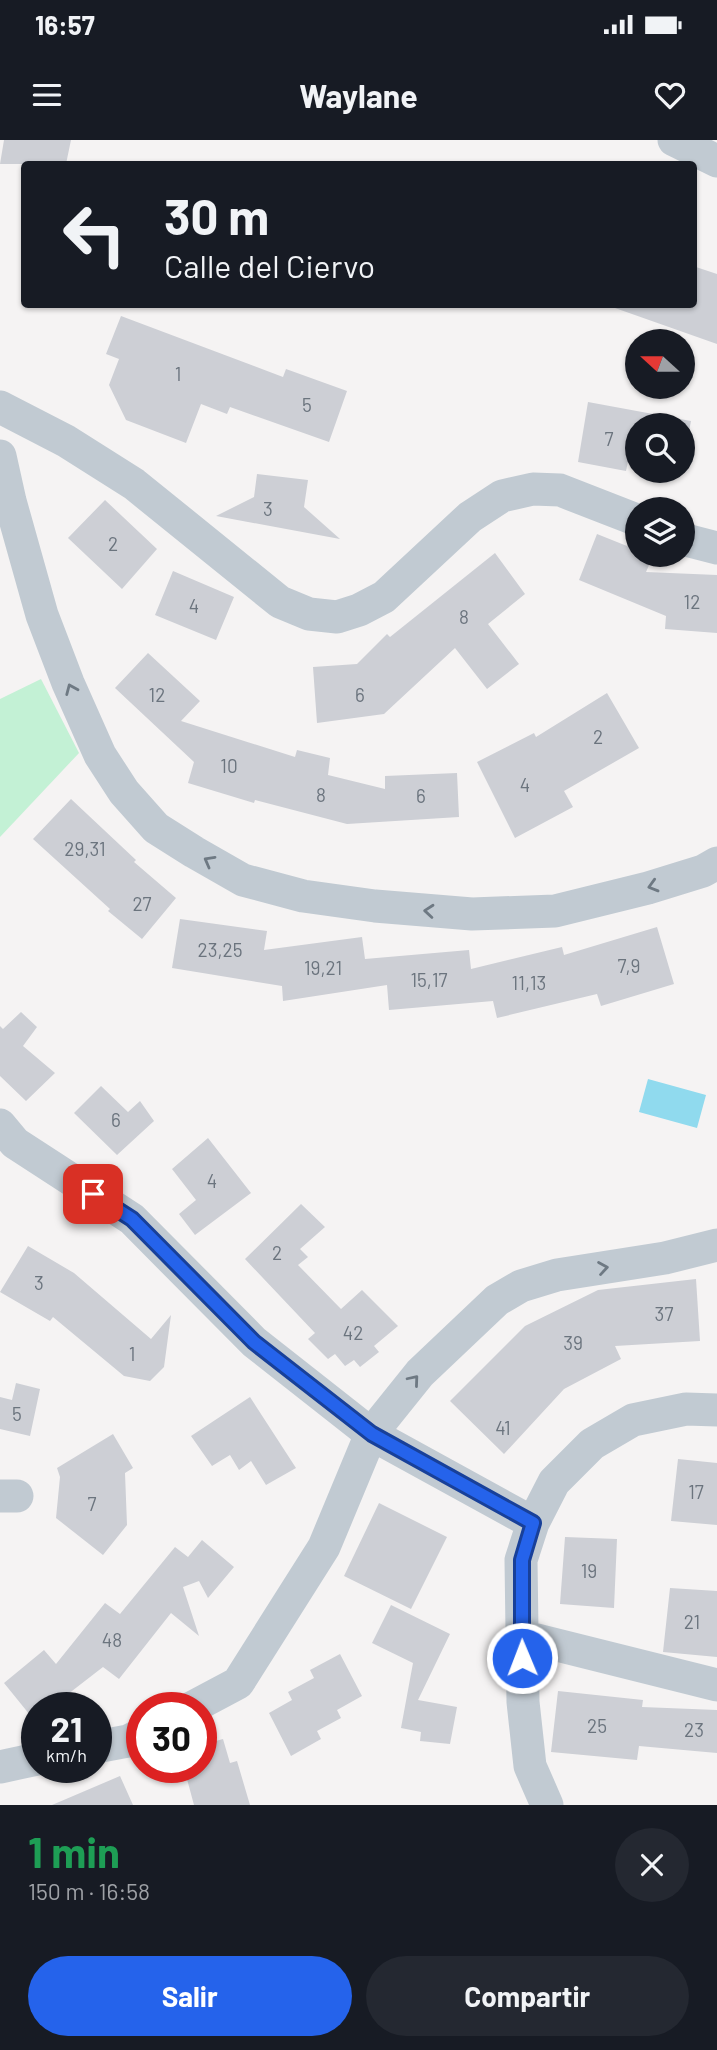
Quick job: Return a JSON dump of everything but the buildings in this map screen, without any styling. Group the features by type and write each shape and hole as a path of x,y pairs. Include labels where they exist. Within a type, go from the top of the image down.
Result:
{"street":[{"path":"674,140 717,160"},
{"path":"0,407 65,441 134,484 280,602 309,614 337,617 359,610 384,597 470,517 502,496 533,489 560,490 625,515"},
{"path":"0,456 43,615 68,683 100,755 124,792 156,828 204,858 243,880 303,896 472,915 555,911 648,888 703,871 717,863"},
{"path":"695,542 717,548"},
{"path":"0,1125 15,1143 132,1219 254,1342 372,1434 533,1523"},
{"path":"217,1694 238,1683 324,1547 372,1434 419,1373 498,1300 521,1286 557,1275 665,1258 717,1245"},
{"path":"547,1805 530,1766 523,1702 522,1560 533,1523 554,1482 592,1444 633,1420 686,1409 717,1410"},
{"path":"521,1636 717,1685"},
{"path":"0,1767 21,1762"}],"green space":[{"path":"41,679 79,753 0,837 0,699"}],"water":[{"path":"648,1079 706,1095 697,1128 639,1112"}],"route":[{"path":"93,1194 132,1219 254,1342 372,1434 533,1523 522,1560 522,1658"}]}
